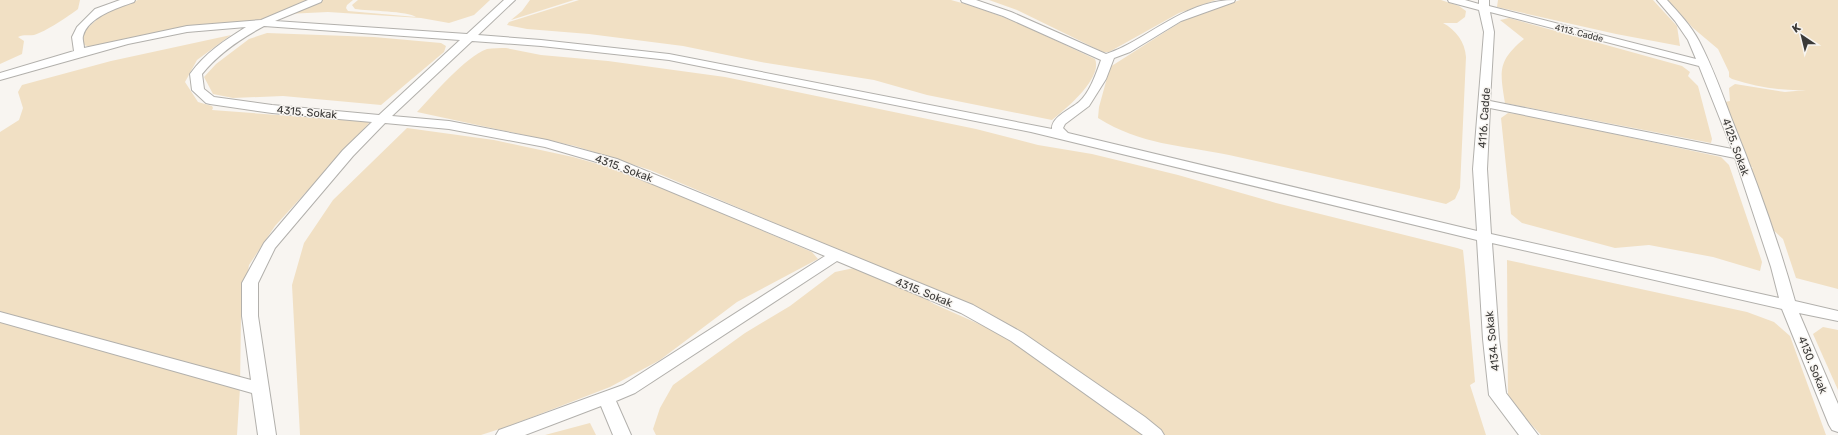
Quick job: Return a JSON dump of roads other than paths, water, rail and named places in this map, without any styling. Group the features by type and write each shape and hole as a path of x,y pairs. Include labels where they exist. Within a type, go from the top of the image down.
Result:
{"street":[{"path":"84,52 79,50 77,37 81,29 99,11 130,0"},
{"name":"4315. Sokak","path":"317,0 261,23 229,43 204,63 196,74 198,90 210,100 272,110 456,127 547,144 612,162 967,309 1011,333 1087,385 1155,435"},
{"path":"267,435 250,316 250,283 269,246 348,153 382,119 510,0"},
{"path":"966,0 1007,14 1107,60"},
{"path":"1065,136 1057,128 1060,122 1085,103 1100,79 1110,56 1126,50 1177,19 1230,0"},
{"name":"4113. Cadde","path":"1453,0 1484,4 1704,64"},
{"name":"4125. Sokak","path":"1662,0 1683,24 1693,40 1704,64 1740,155 1778,267 1788,304"},
{"name":"4116. Cadde","path":"1483,237 1480,169 1489,32 1484,4"},
{"path":"0,81 6,76 84,52 127,41 186,29 261,23 468,39 541,43 669,58 1031,128 1483,237 1838,316"},
{"path":"1484,103 1740,155"},
{"name":"4134. Sokak","path":"1483,237 1491,339 1498,395 1529,435"},
{"path":"505,435 630,389 836,255"},
{"name":"4130. Sokak","path":"1788,304 1838,425"},
{"path":"0,317 261,389"},
{"path":"606,397 622,435"}]}
